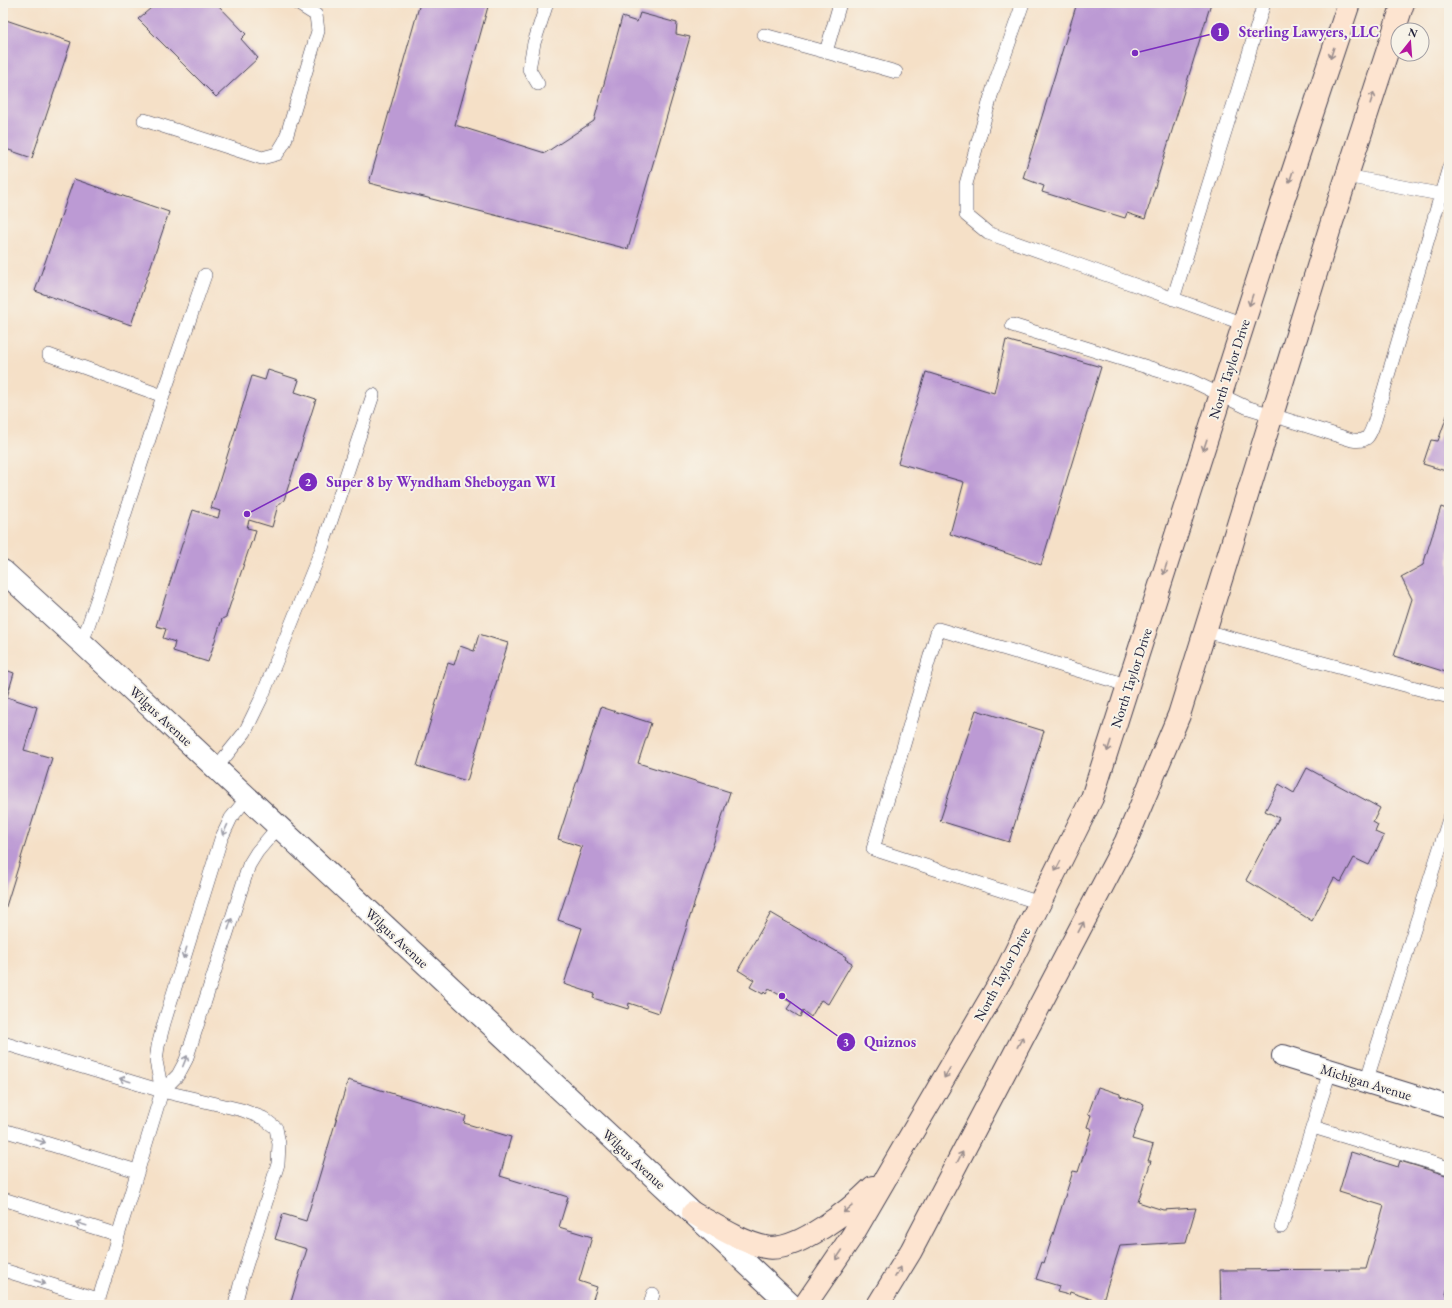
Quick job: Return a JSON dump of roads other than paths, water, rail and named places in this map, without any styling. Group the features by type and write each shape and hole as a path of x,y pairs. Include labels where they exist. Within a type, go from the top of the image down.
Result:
{"main road":[{"name":"North Taylor Drive","path":"805,1305 852,1236 1004,975 1092,798 1221,395 1349,3"},
{"path":"878,1305 911,1251 1126,841 1179,715 1347,176 1403,3"},
{"path":"693,1213 753,1243 765,1247 777,1247 804,1238 836,1219 872,1189 895,1162"}],"street":[{"name":"Wilgus Avenue","path":"3,571 791,1305"},
{"name":"Michigan Avenue","path":"1283,1056 1449,1107"}],"lane":[{"path":"144,120 262,158 277,154 285,141 318,31 316,15 297,3"},
{"path":"538,84 529,69 534,43 547,3"},
{"path":"826,52 840,3"},
{"path":"1023,3 993,89 966,184 966,216 988,233 1080,264 1244,324"},
{"path":"1172,298 1264,3"},
{"path":"764,34 896,72"},
{"path":"1012,326 1192,381 1246,407 1272,416 1352,440 1364,440 1368,437 1375,420 1445,194 1449,168"},
{"path":"1347,176 1445,194"},
{"path":"82,643 163,396 205,275"},
{"path":"48,355 163,396"},
{"path":"216,768 245,732 261,699 322,548 373,395"},
{"path":"1040,903 873,849 938,629 1114,681 1128,687"},
{"path":"1205,632 1449,697"},
{"path":"162,1091 156,1061 164,1023 221,839 231,818 248,798"},
{"path":"1366,1082 1449,819"},
{"path":"3,1270 97,1302 162,1091 178,1075 186,1060 249,865 257,852 278,827"},
{"path":"3,1043 162,1091 242,1110 264,1118 276,1128 280,1144 278,1164 235,1305"},
{"path":"1281,1227 1330,1070"},
{"path":"1313,1127 1449,1168"},
{"path":"3,1130 137,1171"},
{"path":"3,1200 118,1235"}],"place":[{"name":"Sterling Lawyers, LLC","path":"1135,53"},
{"name":"Super 8 by Wyndham Sheboygan WI","path":"247,514"},
{"name":"Quiznos","path":"782,996"}]}
